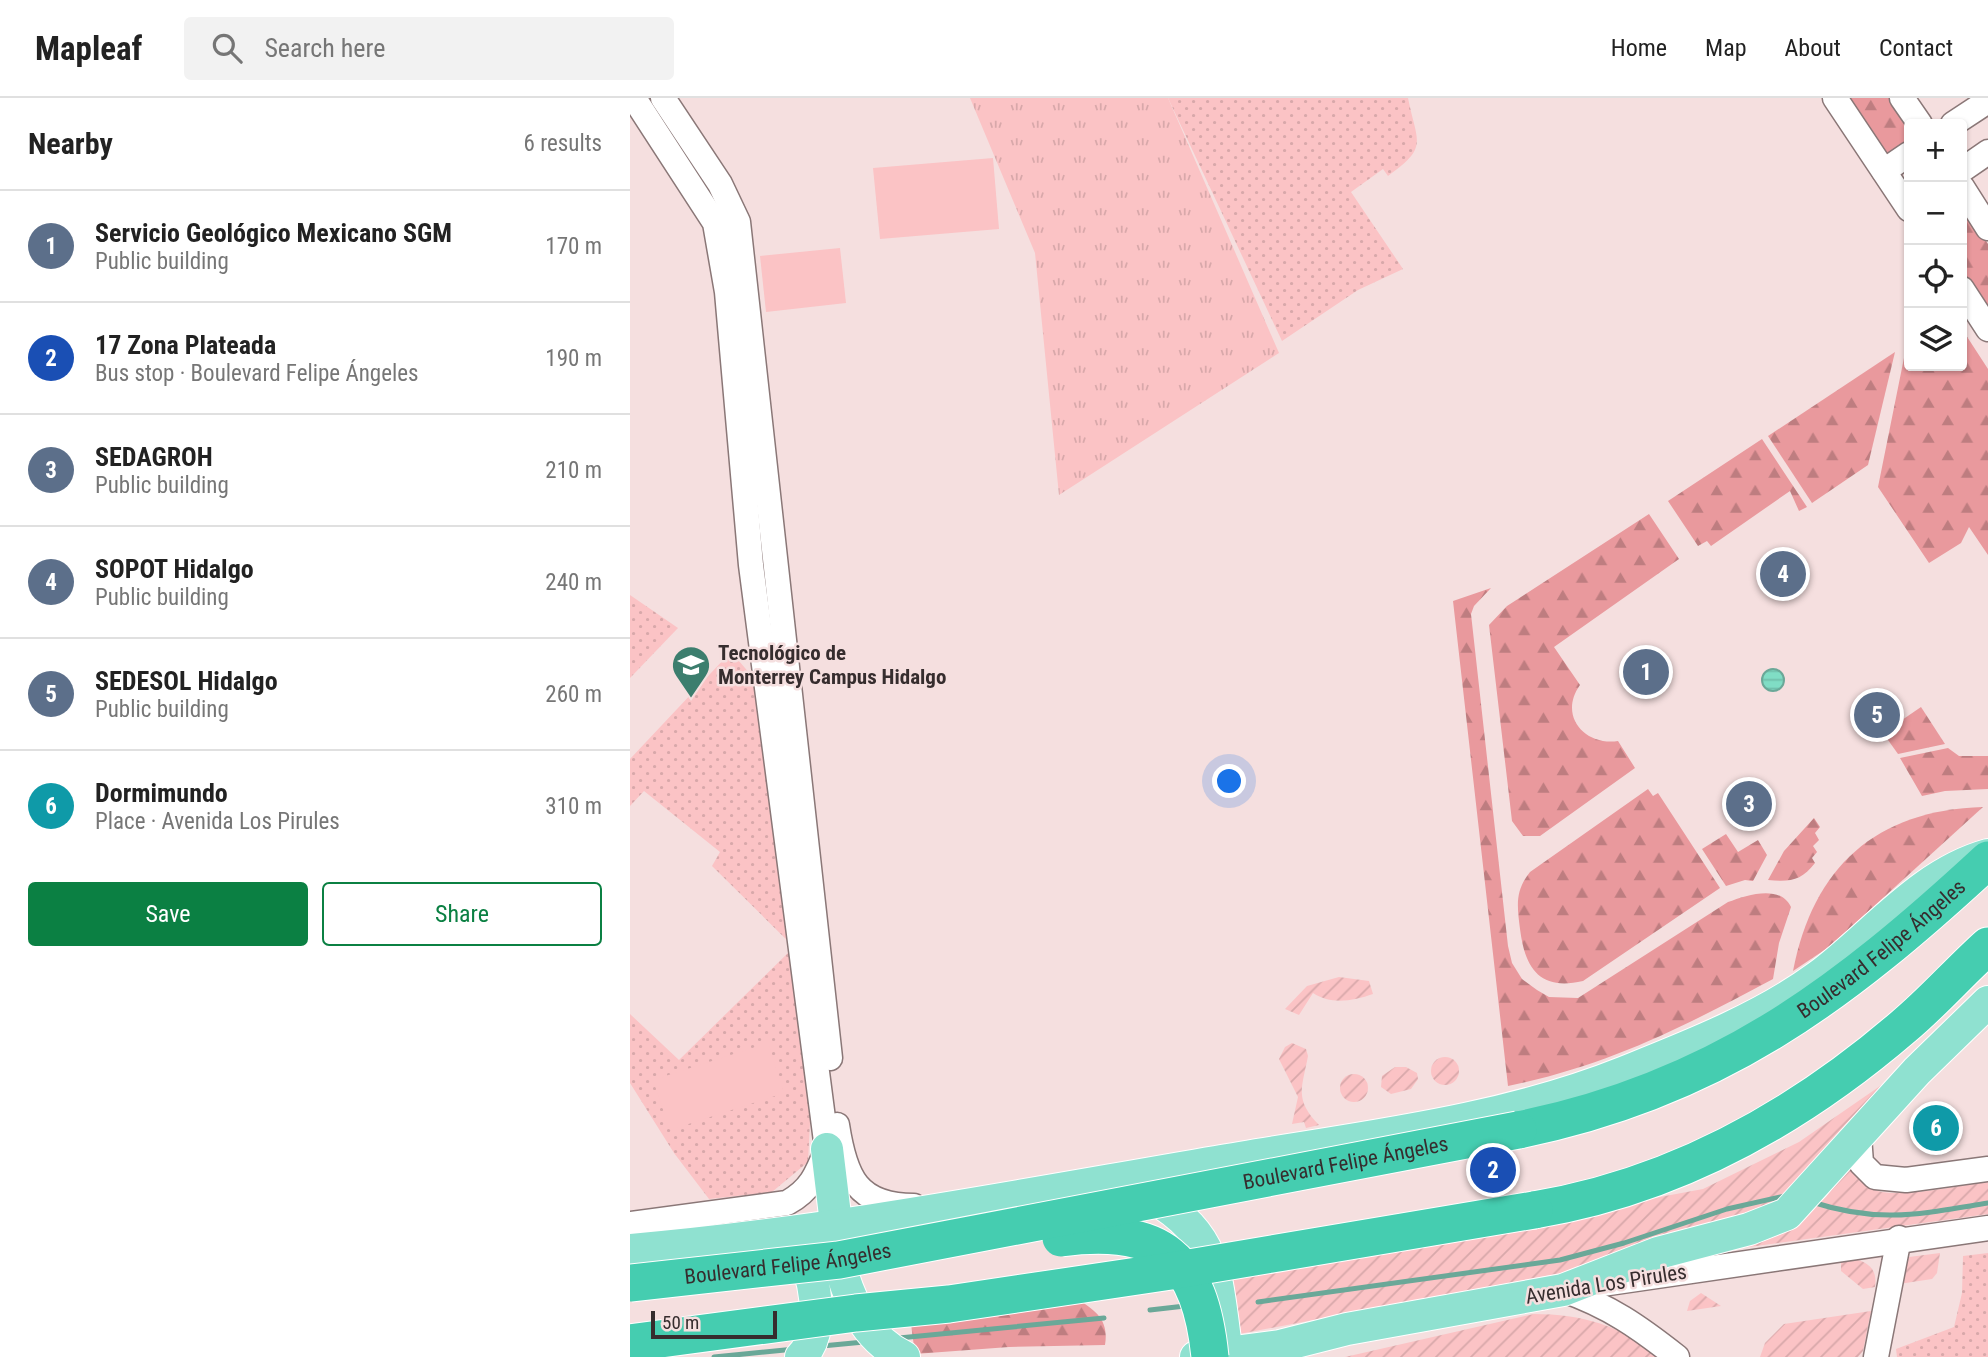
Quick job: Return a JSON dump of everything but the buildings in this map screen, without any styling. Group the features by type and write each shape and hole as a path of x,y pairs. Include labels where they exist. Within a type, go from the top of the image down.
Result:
{"highway":[{"name":"Boulevard Felipe Ángeles","path":"630,1283 839,1260 1554,1123 1665,1088 1722,1061 1786,1025 1847,983 1944,901 1988,857"},
{"path":"630,1343 975,1300 1565,1205 1643,1182 1706,1157 1791,1112 1857,1065 1967,979 1988,946"},
{"path":"907,1248 946,1253 1106,1234 1129,1236 1156,1245 1180,1265 1240,1354"}],"main road":[{"path":"630,1250 960,1206 1509,1111 1623,1073 1789,996 1819,975 1914,895 1952,867 1988,857"},
{"path":"1563,1290 1658,1253 1749,1229 1787,1214 1939,1048 1988,1002"},
{"path":"827,1149 842,1273 854,1304 873,1336 904,1357"},
{"path":"1118,1179 1172,1209 1195,1229 1207,1249 1240,1354"},
{"path":"854,1304 873,1259 928,1210"},
{"path":"787,1230 801,1250 815,1311 812,1341 801,1357"},
{"name":"Avenida Los Pirules","path":"1196,1357 1240,1354 1347,1329 1563,1290"}],"street":[{"path":"630,1224 787,1203 803,1194 815,1180 827,1149 801,885 779,588 738,222 720,184 663,98"},
{"path":"1835,98 1904,200"},
{"path":"1902,98 1917,119"},
{"path":"1961,119 1988,101"},
{"path":"637,108 715,223 727,292 755,593 841,1149 857,1186 874,1201 891,1206 960,1206"},
{"path":"1967,167 1988,152"},
{"path":"1884,171 1904,157"},
{"path":"1967,195 1988,228"},
{"path":"1967,297 1988,329"},
{"path":"755,593 779,588"},
{"path":"1859,1136 1861,1163 1875,1177 1906,1180 1988,1169"},
{"name":"Avenida Los Pirules","path":"1563,1290 1899,1238 1988,1228"},
{"path":"1876,1357 1899,1238"},
{"path":"1563,1290 1601,1303 1631,1321 1677,1357"}],"green space":[{"path":"970,98 1168,98 1279,353 1059,495 1035,253"},
{"path":"1168,98 1408,98 1416,135 1415,150 1410,158 1388,176 1383,169 1351,192 1403,269 1358,290 1282,341"},
{"path":"1845,98 1895,98 1906,119 1904,119 1904,149 1893,155 1885,153"},
{"path":"993,158 999,229 880,239 873,168"},
{"path":"1967,212 1988,244 1988,314 1967,282"},
{"path":"840,248 846,303 766,312 760,256"},
{"path":"1967,337 1988,369 1988,555 1969,527 1961,543 1929,563 1878,487 1904,358 1904,371 1967,371"},
{"path":"1895,352 1868,465 1812,503 1768,436"},
{"path":"1762,439 1807,507 1799,511 1790,491 1711,546 1707,541 1698,546 1668,501"},
{"path":"1649,514 1679,559 1554,647 1580,685 1572,708 1578,727 1595,739 1618,741 1635,768 1540,836 1523,836 1512,821 1489,625 1507,606"},
{"path":"1491,588 1474,606 1471,614 1508,946 1512,963 1522,979 1549,997 1578,998 1728,902 1753,894 1771,893 1786,900 1791,907 1779,943 1773,979 1708,1013 1613,1056 1508,1086 1453,601"},
{"path":"630,595 678,628 630,678"},
{"path":"726,657 739,661 757,682 794,946 811,1103 808,1162 772,1192 709,1199 674,1153 630,1083 630,1014 679,1060 794,947 712,866 720,852 644,791 630,806 630,759"},
{"path":"1921,707 1945,744 1898,754 1883,733"},
{"path":"1948,748 1959,756 1988,756 1988,789 1945,791 1922,796 1900,758"},
{"path":"1648,789 1653,796 1658,793 1720,888 1583,981 1556,983 1545,979 1531,966 1522,943 1518,905 1519,892 1525,879 1530,872"},
{"path":"1983,807 1829,947 1793,971 1803,934 1816,902 1834,874 1855,851 1881,833 1911,819 1945,811"},
{"path":"1814,818 1820,827 1815,833 1819,840 1813,846 1817,852 1812,858 1815,863 1800,877 1783,881 1768,880 1784,851"},
{"path":"1726,834 1738,852 1758,840 1767,855 1753,881 1745,880 1726,886 1702,849"},
{"path":"1339,977 1369,981 1373,994 1342,1001 1313,993 1299,1015 1285,1009 1307,986"},
{"path":"768,1043 784,1093 670,1130 653,1080"},
{"path":"1292,1043 1306,1049 1308,1056 1302,1085 1303,1100 1319,1125 1306,1128 1304,1122 1292,1124 1298,1097 1279,1059 1285,1047"},
{"path":"1445,1057 1455,1061 1459,1071 1455,1081 1445,1085 1435,1081 1431,1071 1435,1061"},
{"path":"1395,1067 1406,1067 1417,1073 1418,1079 1411,1089 1391,1094 1381,1087 1382,1076"},
{"path":"1354,1074 1364,1078 1368,1088 1364,1098 1354,1102 1344,1098 1340,1088 1344,1078"},
{"path":"1896,1075 1782,1205 1572,1271 1239,1334 1233,1276 1703,1189 1799,1142"},
{"path":"1850,1165 1870,1187 1888,1193 1988,1182 1988,1214 1720,1251 1801,1220 1826,1197"},
{"path":"1940,1253 1937,1273 1932,1279 1899,1284 1909,1257"},
{"path":"1988,1253 1988,1357 1897,1357 1896,1349 1954,1327 1962,1293 1963,1256"},
{"path":"1846,1258 1869,1265 1874,1274 1875,1287 1863,1289 1841,1271 1841,1263"},
{"path":"1701,1293 1721,1306 1687,1311 1690,1301"},
{"path":"1077,1299 1100,1317 1105,1329 1105,1345 1009,1347 915,1354 911,1324"},
{"path":"1871,1311 1863,1351 1858,1357 1760,1357 1765,1343 1784,1324"},
{"path":"1534,1314 1568,1316 1615,1329 1657,1357 1345,1357"}],"shaded area":[{"path":"1773,669 1781,672 1784,680 1781,688 1773,691 1765,688 1762,680 1765,672"}],"waterway":[{"path":"1258,1302 1560,1260 1624,1243 1727,1209 1789,1195"},
{"path":"1812,1202 1836,1209 1880,1215 1920,1213 1988,1203"},
{"path":"1150,1310 1185,1306"},
{"path":"899,1338 1104,1318"},
{"path":"822,1346 864,1342"},
{"path":"714,1357 795,1349"}],"place":[{"name":"SOPOT Hidalgo","path":"1783,574"},
{"name":"Servicio Geológico Mexicano SGM","path":"1646,672"},
{"name":"Tecnológico de Monterrey Campus Hidalgo","path":"691,699"},
{"name":"SEDESOL Hidalgo","path":"1877,715"},
{"name":"SEDAGROH","path":"1749,804"},
{"name":"Dormimundo","path":"1936,1128"},
{"name":"17 Zona Plateada","path":"1493,1170"}]}
